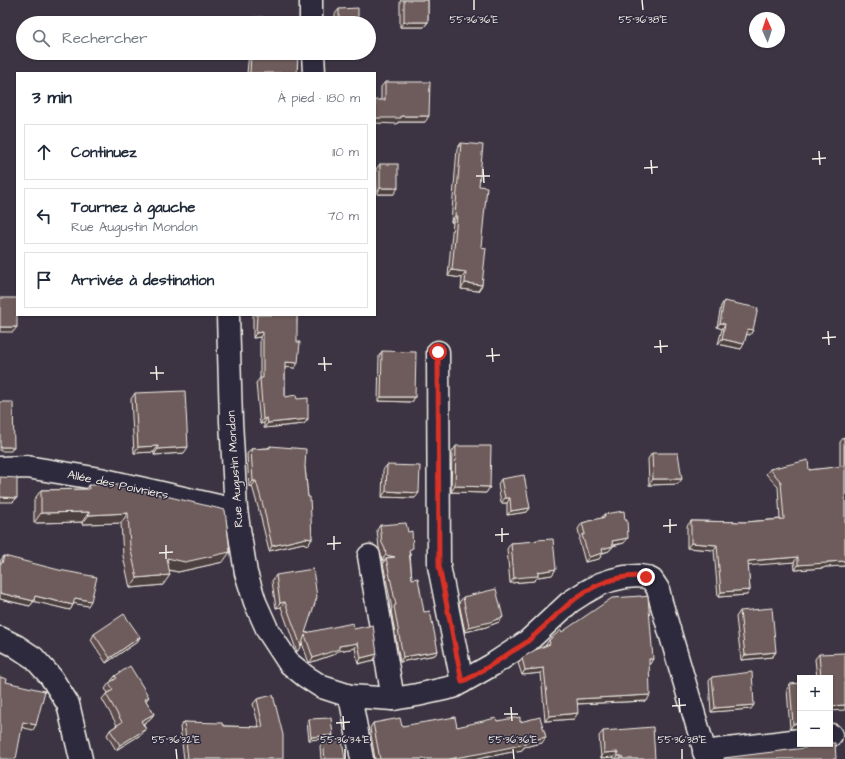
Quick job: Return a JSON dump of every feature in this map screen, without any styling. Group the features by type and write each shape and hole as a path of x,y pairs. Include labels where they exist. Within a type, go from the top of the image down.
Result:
{"street":[{"path":"310,0 311,16"},
{"path":"313,60 314,72"},
{"name":"Rue Augustin Mondon","path":"228,316 231,421 236,510 246,573 255,602 268,631 289,662 305,676 322,687 350,696 393,699 453,687 492,665 528,641 570,602 584,593 600,584 612,580 625,577 646,577 652,580 658,589 705,756"},
{"path":"438,352 439,566 462,682"},
{"name":"Allée des Poivriers","path":"0,468 27,467 100,479 236,510"},
{"path":"369,556 393,699"},
{"path":"0,638 16,646 34,658 51,677 68,704 81,759"},
{"path":"350,696 362,759"},
{"path":"705,756 797,741"}],"building":[{"path":"404,0 428,0 428,22 404,22"},
{"path":"358,8 358,16 339,16 339,9"},
{"path":"251,60 298,60 297,72 250,72"},
{"path":"385,82 430,82 429,116 376,118 376,100 385,100"},
{"path":"461,143 483,145 479,186 487,187 481,247 486,248 482,285 465,283 466,272 452,270"},
{"path":"380,164 398,164 398,188 380,188"},
{"path":"0,298 16,298 17,327 0,327"},
{"path":"724,301 758,308 753,330 748,329 744,344 722,339 725,324 720,323"},
{"path":"257,316 297,316 297,342 300,342 298,363 285,362 285,397 296,395 297,399 308,398 308,419 268,423 267,418 263,419 260,378 263,378 263,332 256,333"},
{"path":"382,351 416,352 415,397 381,397"},
{"path":"185,391 188,447 158,449 158,446 138,447 135,393"},
{"path":"0,402 13,402 14,447 0,447"},
{"path":"844,437 845,561 798,565 798,557 748,561 750,590 721,592 717,545 691,543 691,521 746,522 784,519 781,482 770,469 808,460 809,470 844,466"},
{"path":"270,446 306,449 305,467 308,497 310,497 312,539 306,538 272,546 256,481 253,481 251,449 270,448"},
{"path":"456,446 491,446 490,487 455,486"},
{"path":"652,453 678,453 682,479 653,479"},
{"path":"387,465 420,466 419,493 386,491"},
{"path":"524,475 530,508 511,511 510,498 505,498 501,479"},
{"path":"0,477 17,478 17,498 0,497"},
{"path":"88,485 119,485 225,510 230,552 185,562 167,558 170,575 137,578 130,546 128,513 89,515 89,512 41,513 41,490 89,489"},
{"path":"624,511 625,520 627,520 628,538 612,541 613,546 602,549 603,553 589,557 582,535 585,534 582,523 605,517 604,514"},
{"path":"406,523 408,532 412,531 413,548 409,550 412,579 418,578 424,612 430,611 438,651 403,657 394,606 396,605 386,558 395,557 386,555 382,543 380,525"},
{"path":"553,539 556,569 538,572 538,576 514,578 511,543"},
{"path":"4,556 59,570 97,577 91,601 75,598 73,605 35,596 34,601 0,593 0,563 2,563"},
{"path":"313,569 317,597 305,633 353,623 354,629 373,625 377,654 361,658 358,643 339,646 339,649 313,658 305,635 301,646 285,602 280,603 276,575"},
{"path":"496,589 503,617 469,627 463,597"},
{"path":"648,596 653,659 649,659 650,695 577,699 578,713 549,716 544,668 525,670 522,658 535,650 550,644 549,640 561,630 562,632 612,598"},
{"path":"772,608 776,652 745,655 740,611"},
{"path":"124,614 140,637 110,658 94,634"},
{"path":"845,653 845,705 833,706 833,675 821,675 819,654"},
{"path":"130,666 149,697 145,699 154,714 141,721 146,729 120,745 110,730 122,722 106,694 113,690 109,683 117,678 115,676"},
{"path":"752,672 754,705 715,708 712,677"},
{"path":"0,677 7,679 6,682 45,691 36,725 23,722 16,759 0,759"},
{"path":"797,683 797,723 793,724 790,684"},
{"path":"273,695 283,735 283,759 188,759 184,722 222,723 224,726 263,727 257,699"},
{"path":"455,717 457,727 496,718 497,721 520,717 520,722 540,717 546,737 525,742 526,744 449,759 380,759 373,723 400,718 402,726"},
{"path":"331,718 333,735 311,737 309,719"},
{"path":"653,727 655,759 623,759 622,756 618,756 618,752 604,753 603,731"},
{"path":"342,740 345,759 325,759 323,742"},
{"path":"833,743 835,743 836,759 724,759 724,758 805,748 833,747"}],"route":[{"path":"438,352 439,566 462,682 492,665 528,641 570,602 584,593 600,584 612,580 625,577 646,577"}]}
